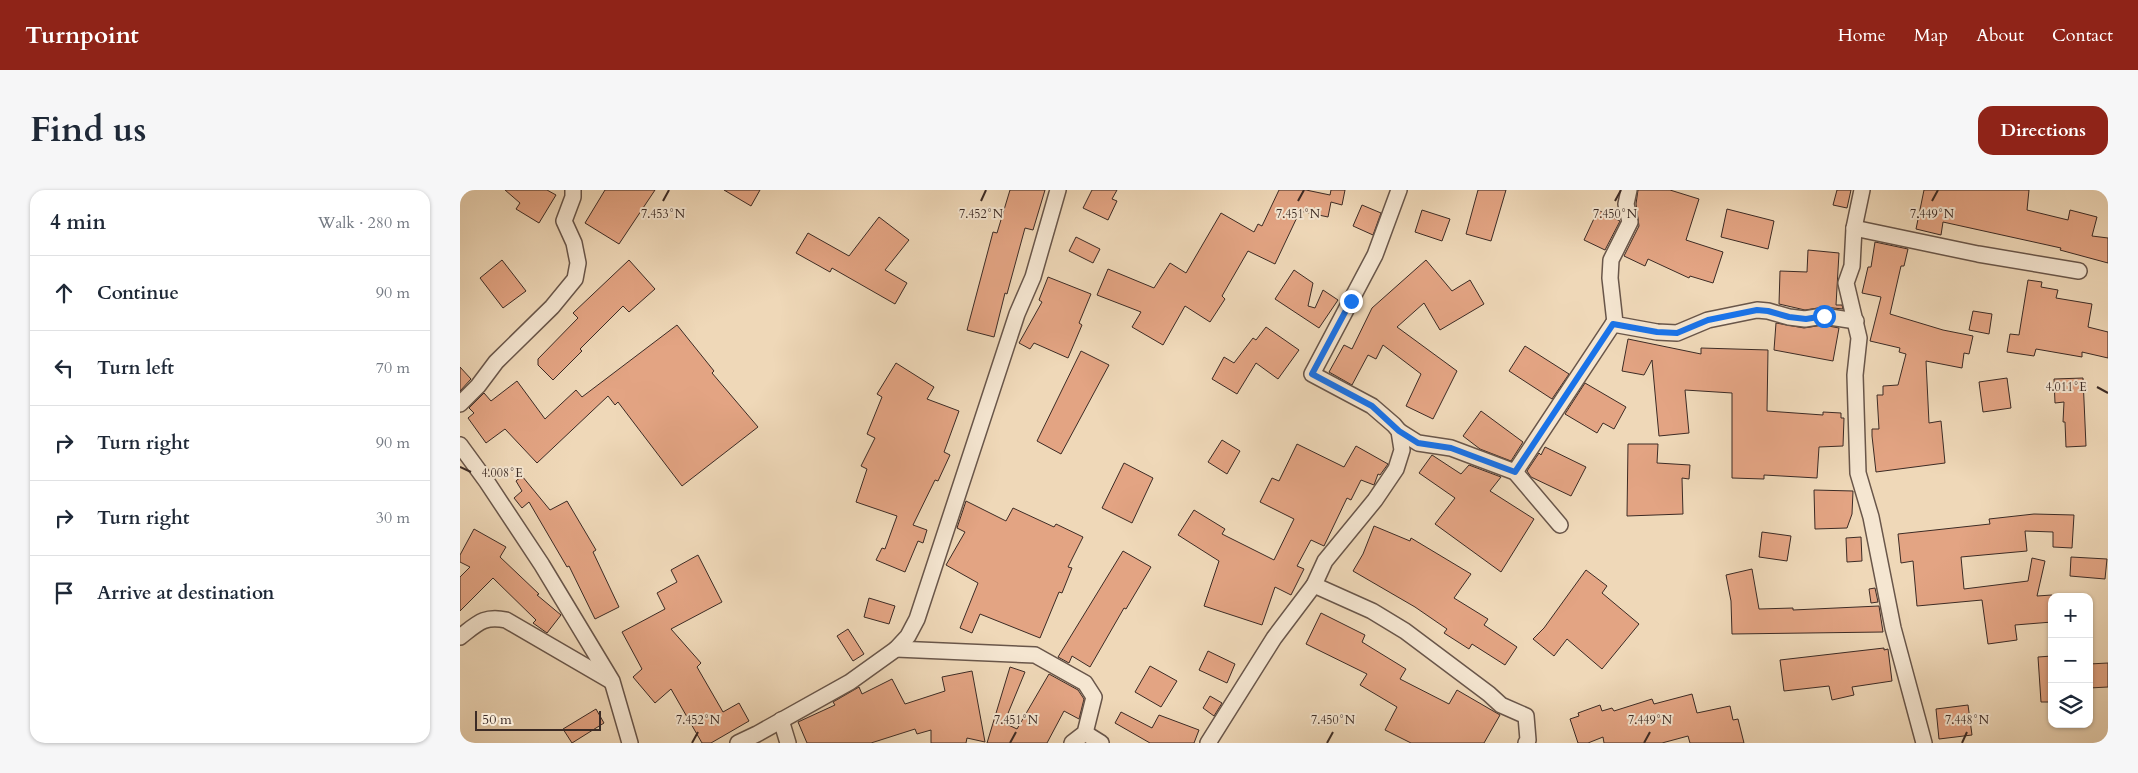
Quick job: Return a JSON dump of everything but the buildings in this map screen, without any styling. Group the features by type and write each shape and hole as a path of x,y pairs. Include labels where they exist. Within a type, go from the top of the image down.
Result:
{"street":[{"path":"460,404 478,386 496,362 552,307 575,280 578,263 574,243 564,221 573,197 572,190"},
{"path":"738,743 850,682 896,650 908,636 917,619 1017,314 1033,277 1058,190"},
{"path":"1399,190 1375,255 1312,374 1372,406 1399,431 1418,443 1451,448 1515,472 1560,525"},
{"path":"1515,472 1613,324 1616,323 1610,278 1611,260 1630,222 1626,204 1628,190"},
{"path":"1862,190 1854,228 1852,266 1846,283 1859,338 1856,375 1858,473 1871,517 1893,628 1924,743"},
{"path":"1854,228 1978,254 2079,271"},
{"path":"1613,324 1657,332 1677,333 1708,320 1757,310 1806,319 1824,316 1856,321"},
{"path":"1208,743 1274,638 1314,584 1325,561 1375,500 1396,470 1402,450 1399,431"},
{"path":"460,445 542,565 612,681 630,743"},
{"path":"1314,584 1372,611 1405,631 1501,705 1526,716 1528,740 1526,743"},
{"path":"460,637 484,619 494,617 506,620 612,681"},
{"path":"896,650 1035,655 1084,683 1094,697 1085,733 1072,743"},
{"path":"781,720 788,743"},
{"path":"1085,733 1101,743"}],"route":[{"path":"1351,301 1312,374 1372,406 1399,431 1418,443 1451,448 1515,472 1613,324 1657,332 1677,333 1708,320 1757,310 1806,319 1824,316"}]}
